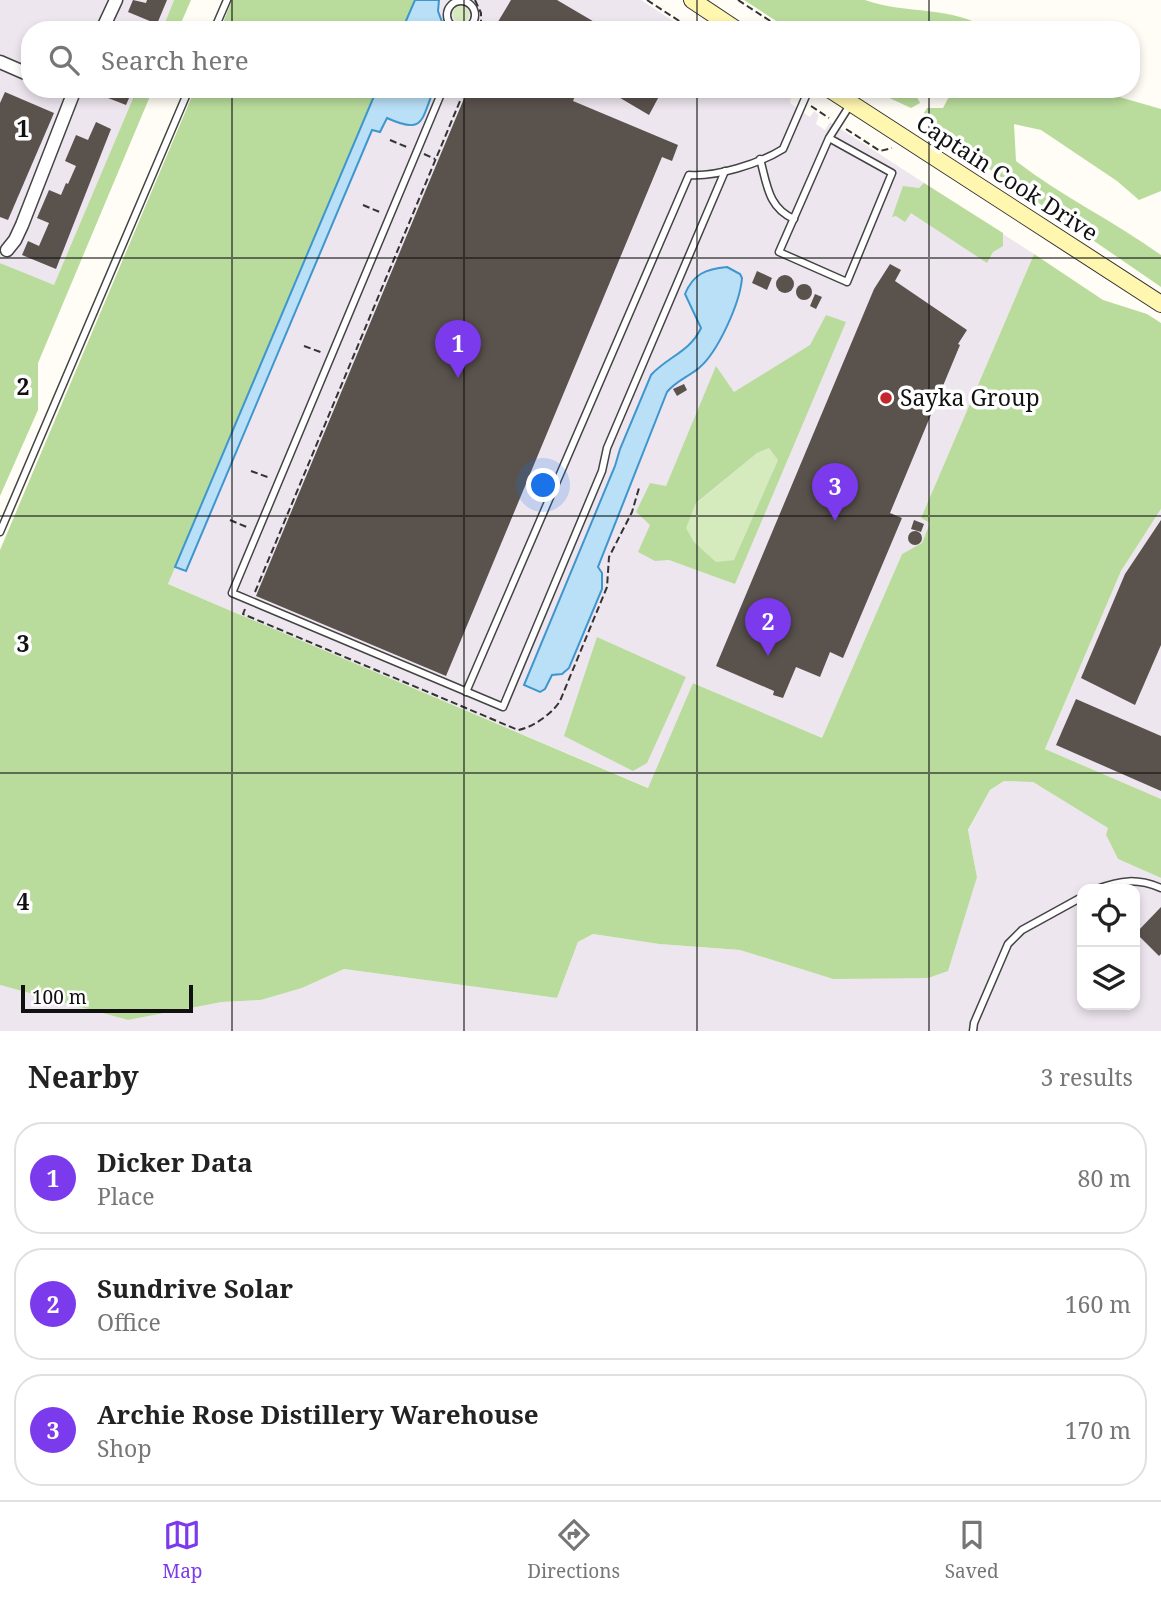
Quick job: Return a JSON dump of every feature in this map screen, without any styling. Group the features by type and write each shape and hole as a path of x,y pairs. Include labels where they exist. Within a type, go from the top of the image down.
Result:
{"main road":[{"path":"692,0 724,21"},
{"name":"Captain Cook Drive","path":"842,98 1161,304"}],"street":[{"path":"106,21 116,0"},
{"path":"0,62 21,71"},
{"path":"7,250 22,225 68,98"}],"lane":[{"path":"218,21 227,0"},
{"path":"448,21 447,15 451,4 459,0 471,4 475,12 473,21"},
{"path":"0,532 185,98"},
{"path":"439,98 232,593 503,707 602,471 607,448 725,171"},
{"path":"466,692 689,175 709,175 725,171 783,149 805,98"},
{"path":"829,138 892,173 847,282 779,253 829,138 850,103"},
{"path":"760,159 773,203 782,214 794,219"},
{"path":"1113,884 1141,880 1161,888"},
{"path":"973,1031 1008,944 1022,930 1077,900"}],"path":[{"path":"475,0 481,13 481,21"},
{"path":"647,0 679,21"},
{"path":"738,0 770,21"},
{"path":"253,596 461,98"},
{"path":"390,140 412,149"},
{"path":"423,154 436,159"},
{"path":"363,205 384,214"},
{"path":"402,222 409,224"},
{"path":"304,346 325,354"},
{"path":"343,362 350,365"},
{"path":"251,471 272,479"},
{"path":"291,487 298,490"},
{"path":"230,520 251,529"},
{"path":"270,537 277,540"}],"shaded area":[{"path":"0,0 174,0 166,21 21,21 21,98 133,98 54,286 0,263"},
{"path":"415,0 641,0 673,21 406,21"},
{"path":"373,98 791,98 790,103 810,117 814,111 819,115 816,124 825,130 830,122 1034,254 921,518 930,523 922,544 902,554 822,739 694,683 649,788 168,584"},
{"path":"1161,509 1161,799 1045,749 1121,571"},
{"path":"1004,781 1033,782 1109,828 1106,835 1118,859 1161,878 1161,1031 0,1031 0,985 128,1020 222,1002 261,1000 302,988 344,969 557,998 578,942 593,934 659,944 740,950 833,979 977,877 968,831 990,790"}],"green space":[{"path":"174,0 191,0 182,21 166,21"},
{"path":"232,0 415,0 406,21 224,21"},
{"path":"744,0 865,0 897,8 945,13 972,21 776,21"},
{"path":"461,6 468,11 468,17 464,21 458,21 453,14"},
{"path":"133,98 149,98 38,363 38,410 0,496 0,263 54,285"},
{"path":"191,98 373,98 168,584 648,788 693,683 822,738 902,554 922,543 930,523 921,518 1034,254 1103,300 1147,314 1161,323 1161,509 1121,571 1045,749 1161,799 1161,878 1118,859 1106,835 1108,828 1033,782 1004,781 990,790 968,830 977,877 948,971 928,978 833,979 740,950 659,944 593,934 578,942 557,998 344,969 302,988 261,1000 222,1002 128,1020 0,985 0,550"},
{"path":"889,98 918,98 920,103 911,108"},
{"path":"948,98 1123,98 1161,109 1161,191 1139,200 1117,181 1041,130 1014,124 1016,161 1161,255 1161,287 944,138 924,113 927,108 943,108"},
{"path":"924,183 1003,233 1003,246 993,252 987,263 911,213 905,222 896,216 892,217 903,186 919,188"},
{"path":"826,315 846,322 735,584 669,560 655,561 638,552 650,525 636,512 650,483 666,486 716,366 734,392 810,345","holes":["769,448 778,460 734,560 716,562 694,542 686,528 696,503 757,453"]},
{"path":"769,448 778,460 734,560 716,562 694,542 685,528 696,504 757,453"},
{"path":"597,637 686,677 647,763 633,771 564,736"}],"water":[{"path":"415,0 439,0 438,11 442,21 406,21"},
{"path":"373,98 430,98 423,117 415,125 387,118 380,132 372,130 186,571 175,567"},
{"path":"727,267 742,278 733,313 706,361 667,392 598,567 602,573 602,589 569,668 562,674 552,675 545,689 540,692 524,685 651,375 685,349 701,328 685,294 688,287 701,274"}],"building":[{"path":"133,0 146,3 147,0 167,0 158,21 150,21 128,12"},
{"path":"511,0 557,0 593,21 498,21"},
{"path":"5,92 54,113 8,220 0,217 0,103"},
{"path":"108,98 129,98 126,105"},
{"path":"464,98 574,98 573,101 678,145 672,161 662,157 446,676 256,596"},
{"path":"620,98 658,98 649,115"},
{"path":"96,122 111,129 56,269 22,255 28,241 39,246 49,223 37,218 49,190 61,195 66,183 68,184 76,166 65,161 76,135 88,140"},
{"path":"890,264 901,270 895,281 967,330 958,344 960,345 890,513 902,518 843,658 830,652 820,677 796,667 783,698 773,695 774,691 716,666 874,289"},
{"path":"757,271 772,278 767,290 752,283"},
{"path":"781,275 789,275 794,284 792,291 781,293 776,288 776,280"},
{"path":"801,284 807,284 812,292 810,298 801,300 796,295 796,289"},
{"path":"815,294 822,297 816,309 810,306"},
{"path":"684,384 687,390 677,396 673,389"},
{"path":"914,520 924,524 921,532 911,529"},
{"path":"1161,520 1161,645 1135,705 1081,678 1125,574"},
{"path":"915,531 920,533 920,543 915,545 910,543 908,538 910,533"},
{"path":"1076,699 1161,736 1161,791 1056,745"},
{"path":"1161,907 1159,956 1140,937 1140,929"}],"place":[{"name":"Dicker Data","path":"458,378"},
{"name":"Sayka Group","path":"886,398"},
{"name":"Archie Rose Distillery Warehouse","path":"835,521"},
{"name":"Sundrive Solar","path":"768,656"}]}
